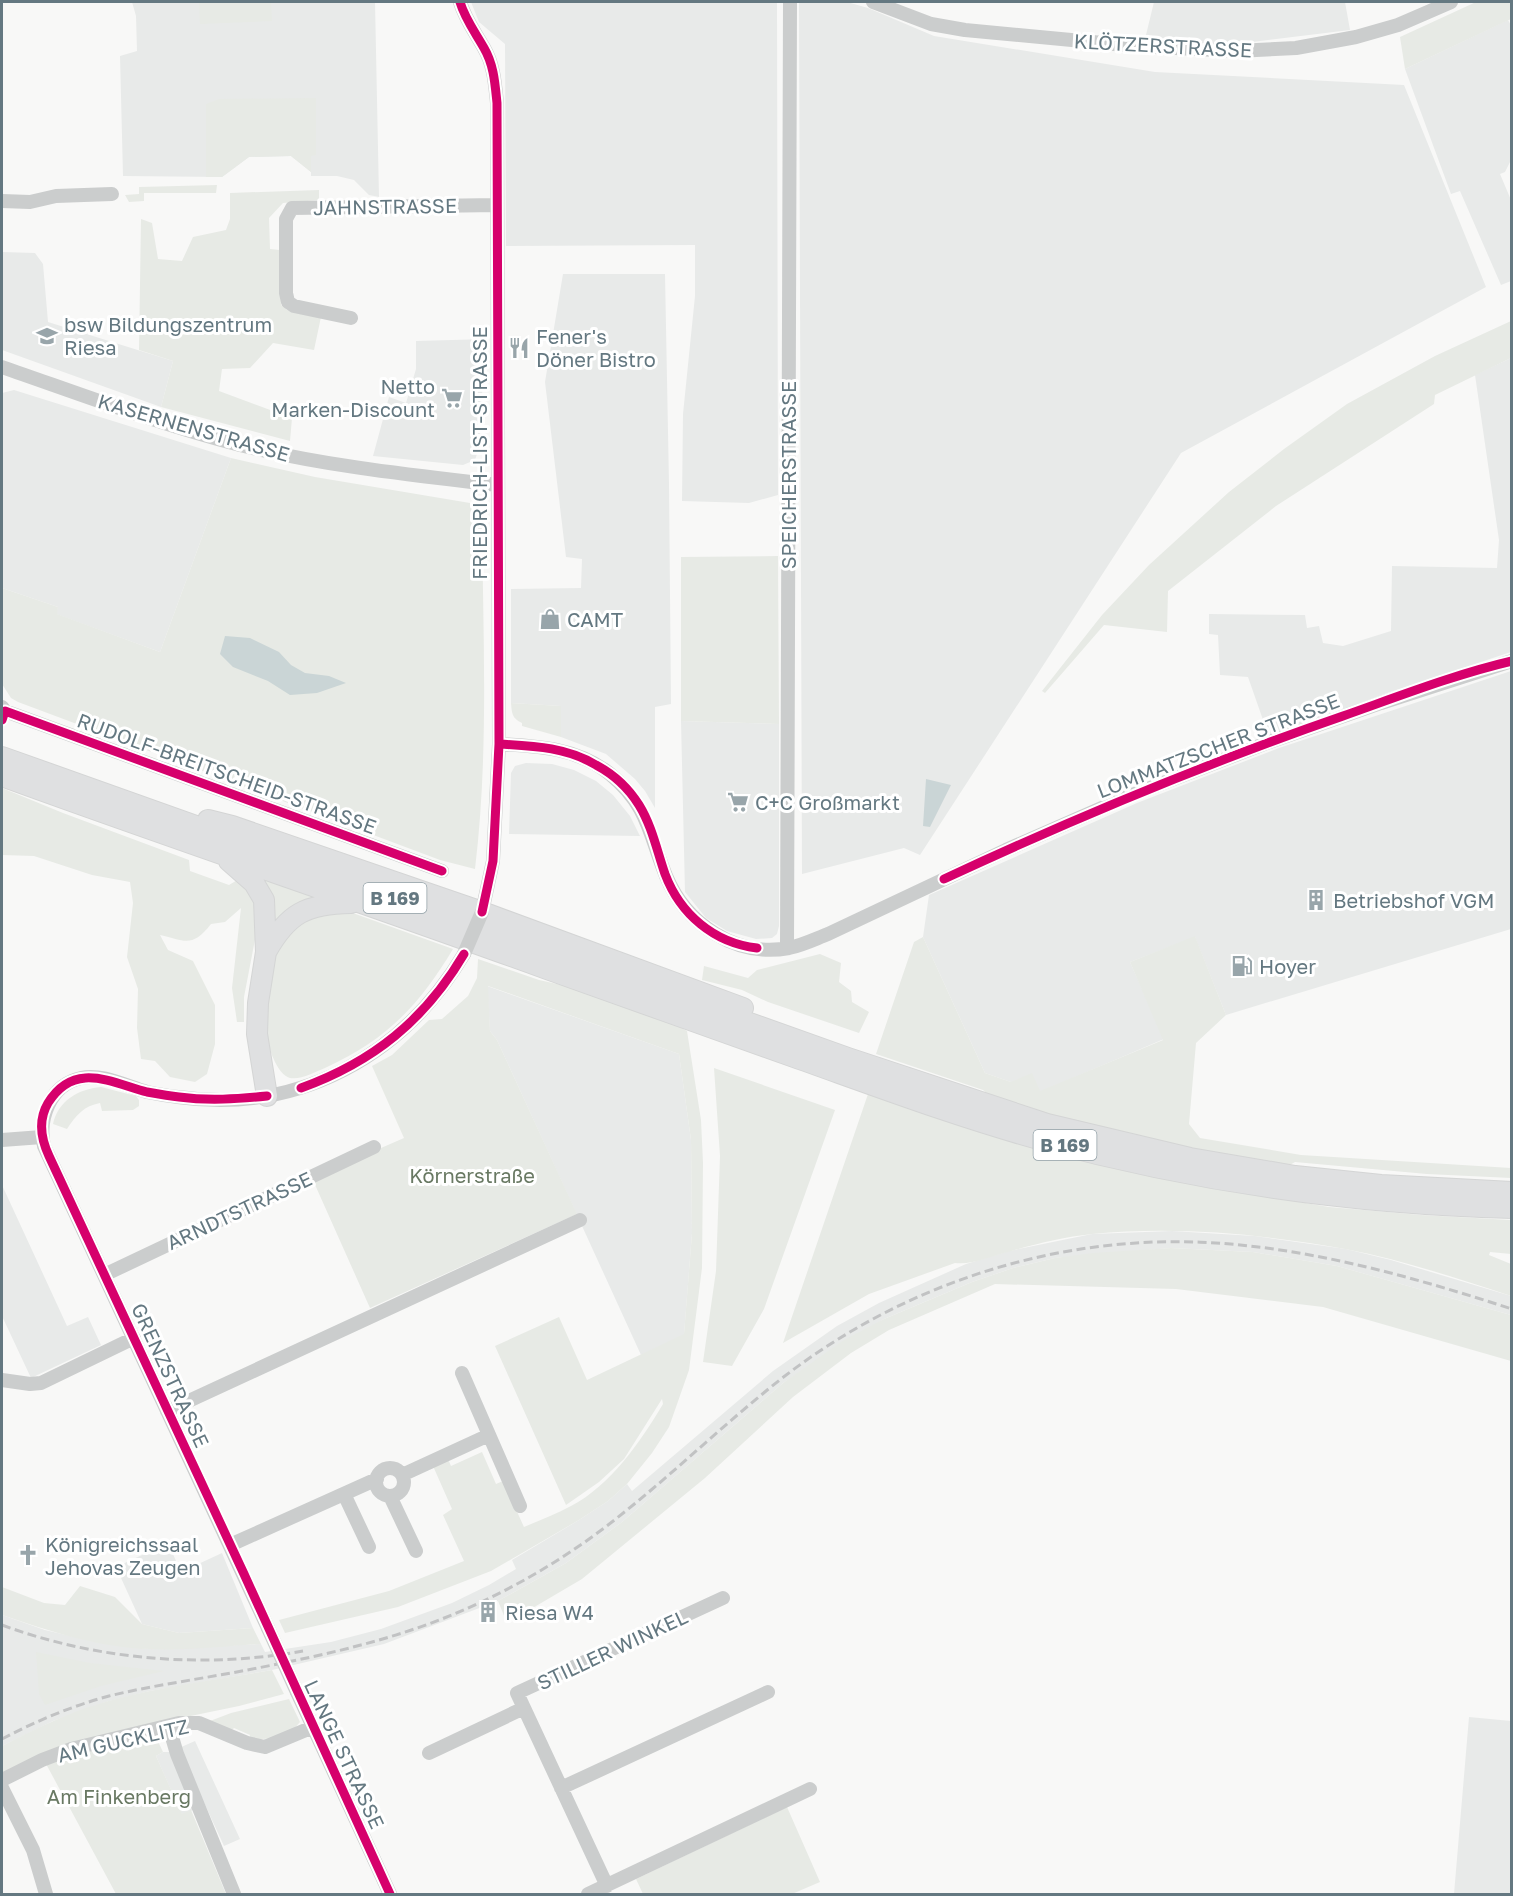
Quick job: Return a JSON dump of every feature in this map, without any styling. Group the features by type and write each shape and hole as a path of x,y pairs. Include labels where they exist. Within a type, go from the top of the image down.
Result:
{"highway":[{"name":"B 169","path":"2,757 799,1041 1047,1124 1178,1156 1230,1166 1317,1178 1420,1188 1512,1192"},
{"name":"B 169","path":"2,776 840,1073 1041,1139 1140,1164 1294,1192 1438,1206 1512,1208"},
{"path":"181,822 195,817 232,826 482,912 775,1020 799,1041"},
{"path":"218,852 254,883 264,900 266,952 258,1003 257,1034 267,1096"},
{"path":"266,952 273,938 289,919 303,910 333,903 359,903"}],"street":[{"name":"FRIEDRICH-LIST-STRASSE","path":"42,1137 43,1118 48,1104 61,1089 82,1078 105,1079 149,1092 199,1100 236,1100 301,1088 329,1078 394,1038 435,997 464,954 482,912 493,861 499,744 497,103 489,58 465,17 460,2"},
{"name":"SPEICHERSTRASSE","path":"787,948 790,2"},
{"name":"KLÖTZERSTRASSE","path":"873,2 931,24 965,30 1135,46 1223,51 1278,50 1331,42 1372,33 1451,2"},
{"path":"1424,14 1434,2"},
{"path":"2,201 30,202 56,196 112,194"},
{"name":"JAHNSTRASSE","path":"351,318 294,306 288,302 286,219 292,208 497,205"},
{"name":"KASERNENSTRASSE","path":"2,367 162,421 242,445 325,463 497,485"},
{"name":"LOMMATZSCHER STRASSE","path":"499,744 556,749 577,755 610,774 638,803 673,891 695,919 729,942 757,948 787,948 828,934 1006,850 1167,781 1381,703 1512,661"},
{"name":"RUDOLF-BREITSCHEID-STRASSE","path":"2,707 16,715 442,871"},
{"path":"2,1140 42,1137"},
{"name":"GRENZSTRASSE","path":"42,1137 268,1628"},
{"name":"ARNDTSTRASSE","path":"104,1275 374,1147"},
{"path":"167,1411 580,1220"},
{"path":"2,1380 30,1384 41,1383 134,1338"},
{"path":"462,1373 520,1506"},
{"path":"402,1475 489,1435"},
{"path":"402,1475 393,1469 386,1469 380,1473 377,1486 380,1492 390,1497 416,1551"},
{"path":"390,1497 398,1494 403,1487 402,1475"},
{"path":"230,1545 377,1479"},
{"path":"344,1494 369,1547"},
{"name":"STILLER WINKEL","path":"607,1886 517,1693 723,1598"},
{"name":"LANGE STRASSE","path":"268,1628 390,1894"},
{"path":"561,1788 768,1692"},
{"name":"STILLER WINKEL","path":"429,1753 524,1708"},
{"name":"AM GUCKLITZ","path":"2,1780 58,1753 187,1722 199,1723 247,1743 265,1747 313,1727"},
{"path":"172,1725 172,1737 177,1754 234,1894"},
{"path":"2,1788 33,1850 46,1894"},
{"path":"588,1894 810,1789"}],"shaded area":[{"path":"132,2 375,2 379,197 369,195 354,180 337,176 311,176 311,172 291,156 249,157 222,177 123,176 120,56 137,51 136,16"},
{"path":"471,2 777,2 778,495 749,503 682,501 683,414 695,296 695,245 506,246 505,44 479,22"},
{"path":"799,2 847,2 868,8 934,36 1155,72 1404,85 1486,287 1181,453 920,855 904,848 802,874"},
{"path":"1154,2 1345,2 1350,30 1220,46 1145,39"},
{"path":"1508,20 1512,27 1511,160 1505,172 1500,174 1511,200 1511,281 1501,285 1460,191 1451,194 1405,69"},
{"name":"bsw Bildungszentrum Riesa","path":"2,252 35,253 43,264 48,322 173,361 161,407 2,350"},
{"path":"563,274 665,274 671,704 655,707 655,808 635,779 606,754 561,737 561,706 511,703 511,589 581,588 582,559 566,557 545,382"},
{"name":"Netto Marken-Discount","path":"488,339 488,365 483,378 479,448 475,460 463,465 373,456 389,397 406,403 416,369 416,341"},
{"path":"1511,358 1511,652 1387,693 1269,737 1248,677 1220,675 1218,635 1209,634 1209,614 1305,615 1307,628 1319,626 1323,643 1343,646 1391,631 1392,566 1497,568 1499,540 1475,375"},
{"path":"14,390 231,458 160,652 56,614 58,607 2,588 2,393"},
{"path":"225,636 250,638 279,652 291,665 305,673 329,676 346,683 317,693 290,695 268,681 233,667 220,654"},
{"path":"1511,671 1511,929 1226,1015 1195,937 1130,962 1164,1039 1040,1092 985,1073 923,937 929,895 1137,803 1279,748"},
{"path":"681,721 779,724 779,926 777,934 772,938 756,939 727,931 706,918 685,892"},
{"path":"526,763 552,764 574,770 596,781 613,795 630,816 640,836 509,834 511,773 515,766"},
{"path":"926,779 951,785 930,827 923,826"},
{"path":"487,986 679,1054 691,1140 692,1233 684,1335 641,1355 497,1040 490,1031"},
{"path":"2,1185 67,1326 88,1317 101,1345 31,1378 2,1316"},
{"path":"1172,1231 1255,1236 1346,1249 1391,1260 1511,1296 1511,1315 1337,1266 1253,1252 1171,1248 1055,1258 1013,1268 972,1282 884,1319 783,1383 622,1522 566,1563 498,1601 384,1644 272,1670 150,1691 106,1702 53,1721 2,1746 2,1615 45,1630 96,1642 149,1649 261,1644 265,1652 331,1642 381,1629 452,1603 516,1569 512,1560 608,1501 627,1484 632,1491 773,1371 837,1326 879,1303 966,1264 1009,1251 1092,1234"},
{"path":"168,1543 181,1572 222,1553 253,1628 179,1633 142,1624 116,1567"},
{"path":"1469,1717 1511,1721 1511,1894 1454,1894"},
{"path":"195,1741 240,1839 224,1846 179,1748"},
{"path":"163,1752 171,1752 195,1809 182,1815 156,1756"}],"green space":[{"path":"199,2 271,2 272,21 200,24"},
{"path":"1476,2 1511,2 1511,19 1405,69 1400,37"},
{"path":"316,98 316,155 311,156 311,172 291,156 249,157 222,177 206,177 206,104 219,99"},
{"path":"217,185 216,193 144,193 144,201 129,202 125,195 139,194 139,187"},
{"path":"319,190 319,200 283,203 269,218 270,249 280,250 281,305 287,310 321,317 314,350 273,343 250,368 222,369 219,391 292,418 290,441 161,407 173,361 139,350 141,219 152,223 158,259 182,261 193,237 226,230 230,219 230,193"},
{"path":"1511,321 1511,358 1435,395 1434,404 1276,506 1168,591 1167,632 1104,625 1045,693 1042,691 1102,615 1149,565 1229,492 1347,404 1435,356"},
{"path":"231,458 315,477 470,503 479,511 482,521 484,739 475,869 440,860 18,702 11,698 2,684 2,588 58,607 57,614 160,652"},
{"path":"778,556 779,724 681,721 681,557"},
{"path":"511,703 561,706 561,737 522,726 522,723 513,715"},
{"path":"2,788 189,860 190,871 229,885 239,879 256,897 257,929 244,997 244,1022 237,1022 232,988 241,908 225,922 211,924 193,940 160,935 168,950 193,961 215,1005 215,1044 207,1074 195,1082 170,1077 155,1061 141,1059 137,1028 138,989 127,957 133,903 130,882 92,875 34,856 2,855"},
{"path":"248,870 326,897 271,933"},
{"path":"350,912 453,949 414,1004 383,1033 366,1046 325,1068 303,1077 287,1077 275,1062 266,1031 266,1003 273,957 280,944 304,914"},
{"path":"1195,936 1226,1015 1196,1043 1189,1124 1200,1138 1301,1155 1511,1168 1511,1178 1427,1174 1295,1162 1288,1166 1213,1152 1139,1137 993,1099 983,1090 876,1054 914,942 923,937 985,1073 1011,1082 1032,1073 1040,1091 1163,1040 1130,962"},
{"path":"820,954 841,963 839,982 851,991 852,1002 869,1012 859,1033 768,1002 742,990 702,980 704,966 748,978 757,970"},
{"name":"Körnerstraße","path":"478,959 539,980 566,986 687,1031 701,1120 703,1163 702,1268 689,1370 669,1427 652,1453 627,1484 608,1501 579,1520 491,1571 398,1607 285,1633 279,1620 389,1591 464,1561 443,1515 452,1509 433,1466 448,1459 451,1466 482,1452 496,1484 503,1481 524,1527 571,1506 599,1487 635,1447 663,1404 662,1399 624,1459 599,1482 566,1505 495,1346 559,1317 587,1380 684,1334 692,1233 691,1140 679,1054 488,986 490,1031 497,1040 577,1214 370,1308 312,1178 404,1138 372,1066 392,1055 429,1020 442,1019 468,996 477,978"},
{"path":"714,1068 835,1110 764,1309 732,1366 703,1362 716,1271 720,1156"},
{"path":"101,1087 136,1096 139,1106 133,1110 102,1111 100,1103 89,1106 81,1112 67,1129 53,1124 59,1109 70,1098 84,1090"},
{"path":"868,1094 1104,1166 1177,1181 1329,1207 1511,1220 1511,1254 1490,1252 1489,1255 1511,1264 1511,1296 1408,1264 1366,1253 1314,1244 1188,1231 1092,1234 1029,1246 975,1261 955,1263 869,1294 783,1343"},
{"path":"1171,1248 1253,1252 1337,1266 1511,1315 1511,1361 1323,1307 1176,1289 995,1284 889,1330 851,1353 793,1397 705,1478 582,1579 507,1623 498,1601 566,1563 622,1522 783,1383 844,1340 884,1319 972,1282 1013,1268 1055,1258 1093,1253"},
{"path":"80,1586 115,1597 142,1624 179,1633 253,1628 261,1644 178,1649 112,1646 75,1638 2,1615 2,1587 44,1603 65,1605"},
{"path":"36,1652 90,1663 164,1671 101,1686 45,1705 39,1694"},
{"path":"272,1670 284,1694 176,1719 2,1776 2,1746 75,1712 155,1690"},
{"path":"289,1699 300,1722 290,1732 277,1737 249,1738 250,1735 234,1728 232,1730 210,1721 231,1713"},
{"name":"Am Finkenberg","path":"155,1735 163,1752 156,1756 182,1814 191,1810 226,1894 116,1894 45,1762"},
{"path":"787,1807 820,1882 792,1894 643,1894 636,1879"}],"railway":[{"path":"2,1739 81,1704 109,1696 277,1664 364,1644 421,1627 496,1595 532,1576 601,1531 760,1396 827,1346 875,1318 925,1294 977,1274 1031,1259 1085,1248 1141,1243 1197,1242 1317,1256 1396,1274 1512,1309"},
{"path":"2,1625 75,1646 151,1658 227,1659 303,1651"}],"cycle path":[{"path":"460,2 467,20 490,61 497,103 499,744 493,861 482,912"},
{"path":"944,879 1042,834 1192,772 1427,686 1512,661"},
{"path":"2,720 5,711 442,871"},
{"path":"499,744 549,748 573,754 614,777 630,793 644,813 671,888 689,914 713,933 741,945 757,948"},
{"path":"301,1088 351,1065 374,1052 395,1036 432,999 464,954"},
{"path":"267,1096 223,1099 190,1098 147,1092 106,1080 81,1078 69,1082 58,1090 48,1103 42,1123 44,1143 390,1894"}],"place":[{"name":"bsw Bildungszentrum Riesa","path":"47,336"},
{"name":"Fener's Döner Bistro","path":"519,348"},
{"name":"Netto Marken-Discount","path":"452,398"},
{"name":"CAMT","path":"550,619"},
{"name":"C+C Großmarkt","path":"738,802"},
{"name":"Betriebshof VGM","path":"1316,900"},
{"name":"Hoyer","path":"1242,966"},
{"name":"Königreichssaal Jehovas Zeugen","path":"28,1555"},
{"name":"Riesa W4","path":"488,1612"}]}
